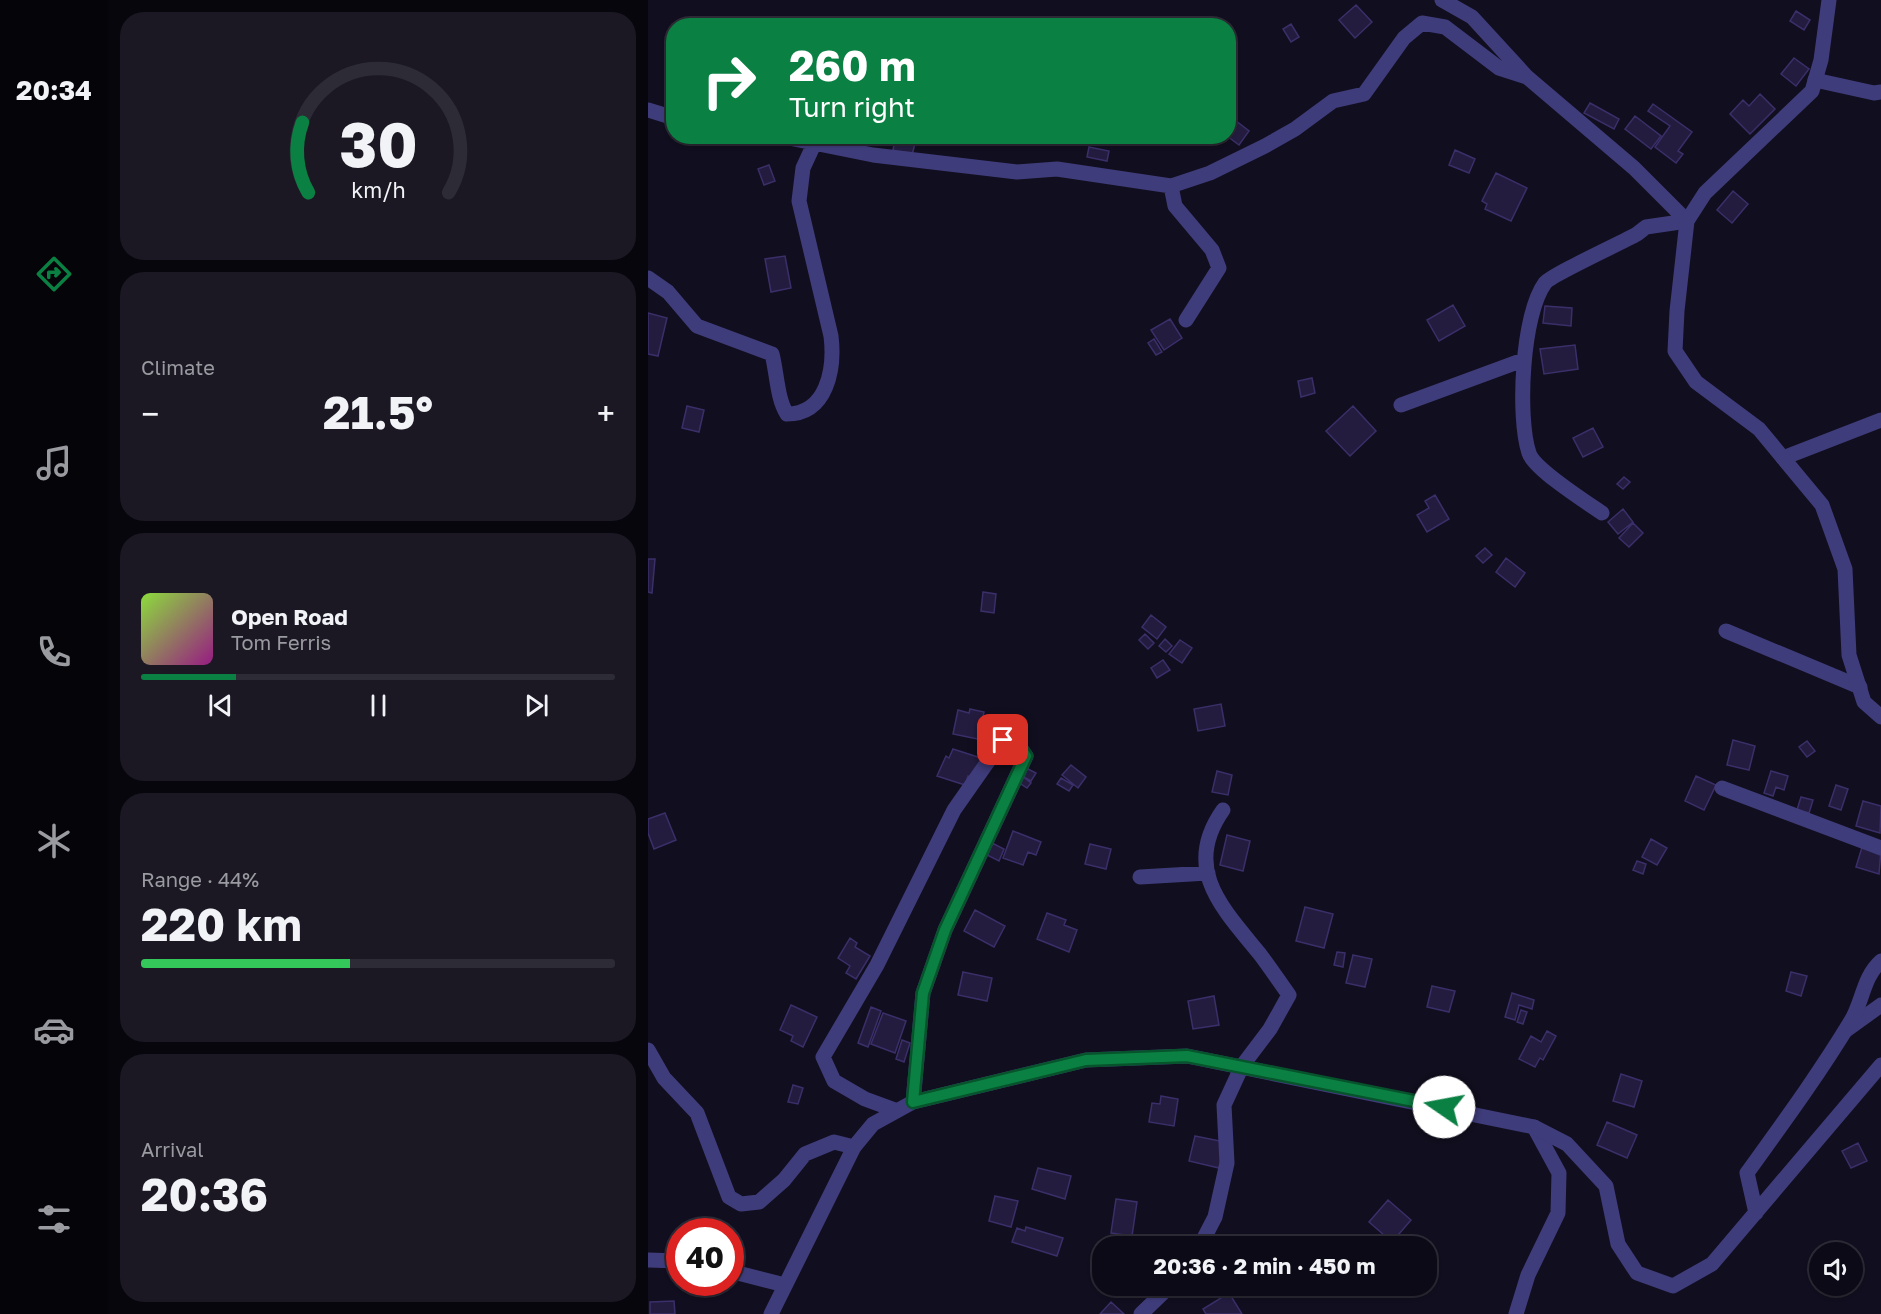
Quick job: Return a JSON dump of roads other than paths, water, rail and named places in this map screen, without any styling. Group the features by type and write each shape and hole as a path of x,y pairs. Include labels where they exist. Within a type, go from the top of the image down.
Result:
{"street":[{"path":"1442,0 1472,16 1527,77 1634,168 1687,221"},
{"path":"1829,0 1821,60 1812,91 1705,193 1687,221 1675,351 1696,382 1759,429 1822,505 1845,569 1849,655 1864,702 1881,717"},
{"path":"824,144 873,155 962,166 1017,172 1057,169 1172,186 1210,173 1265,146 1333,102 1364,94 1404,38 1422,23 1445,27 1499,68 1527,77"},
{"path":"1815,80 1874,93 1881,92"},
{"path":"648,110 666,116"},
{"path":"648,278 668,292 696,327 772,354 780,386 780,404 787,414 802,414 816,405 834,358 831,336 799,201 803,168 814,144"},
{"path":"1172,186 1174,206 1212,250 1219,268 1186,320"},
{"path":"1602,513 1547,474 1529,454 1523,360 1530,316 1546,282 1646,227 1687,221"},
{"path":"1401,405 1523,360"},
{"path":"1783,458 1881,420"},
{"path":"1726,631 1860,687"},
{"path":"895,1110 865,1099 834,1082 824,1057 877,965 954,810 1003,740 1017,743 1026,756 945,930 923,993 913,1102"},
{"path":"1722,788 1881,848"},
{"path":"1205,1236 1215,1217 1227,1163 1224,1105 1242,1066 1270,1029 1289,994 1229,917 1210,886 1205,855 1213,824 1223,810"},
{"path":"1140,877 1208,873"},
{"path":"1756,1213 1747,1173 1816,1077 1853,1018 1871,970 1881,961"},
{"path":"1845,1031 1881,1005"},
{"path":"771,1314 854,1147 873,1124 913,1102 1086,1060 1187,1056 1534,1127 1567,1144 1606,1186 1618,1244 1638,1273 1673,1286 1712,1264 1881,1065"},
{"path":"650,1058 664,1078 697,1113 729,1197 741,1204 759,1203 784,1180 805,1154 834,1142 854,1147"},
{"path":"1516,1314 1528,1275 1558,1213 1559,1173 1534,1127"},
{"path":"648,1260 666,1261"},
{"path":"744,1274 785,1285"},
{"path":"1140,1314 1159,1296"}]}
